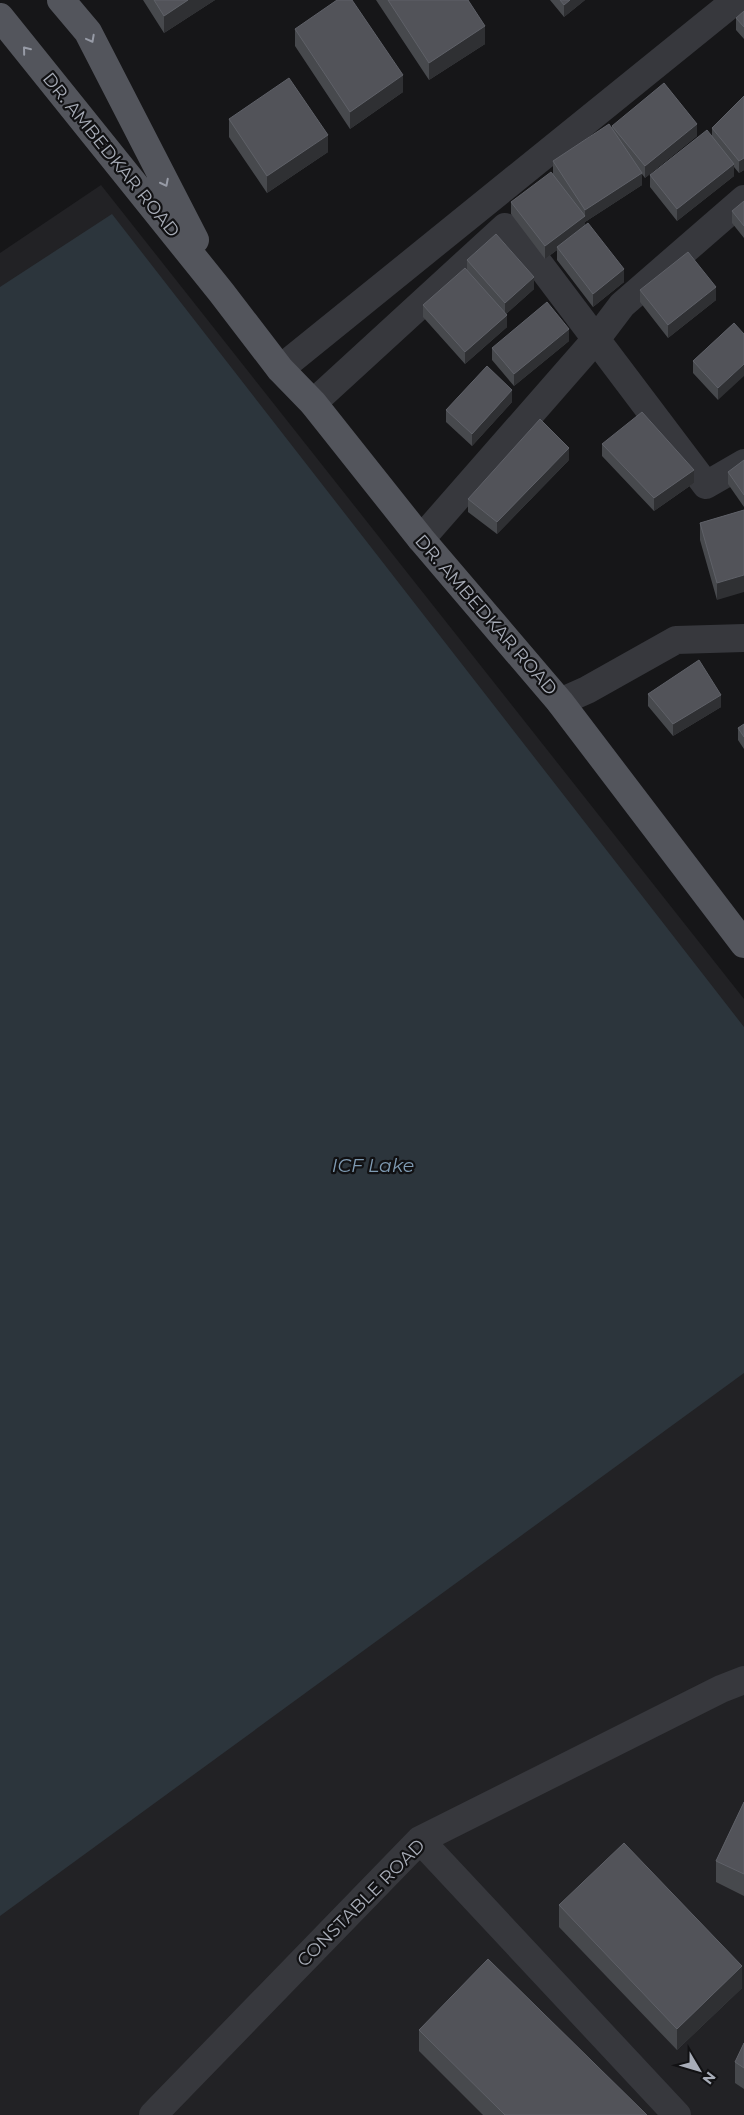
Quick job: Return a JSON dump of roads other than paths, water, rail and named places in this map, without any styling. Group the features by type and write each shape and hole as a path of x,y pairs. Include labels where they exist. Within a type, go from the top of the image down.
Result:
{"main road":[{"name":"DR. AMBEDKAR ROAD","path":"61,0 88,32 221,292"},
{"name":"DR. AMBEDKAR ROAD","path":"0,18 221,292 280,370 313,403 421,539 560,702 744,944"}],"street":[{"path":"280,370 736,0"},
{"path":"421,539 597,338 622,305 744,199"},
{"path":"313,403 505,227 516,235 597,338 706,485 744,463"},
{"path":"560,702 587,690 676,640 744,638"},
{"name":"CONSTABLE ROAD","path":"154,2115 420,1840 721,1689 744,1680"},
{"path":"420,1840 678,2115"}],"water":[{"name":"ICF Lake","path":"112,214 744,1027 744,1373 0,1916 0,287"}]}
